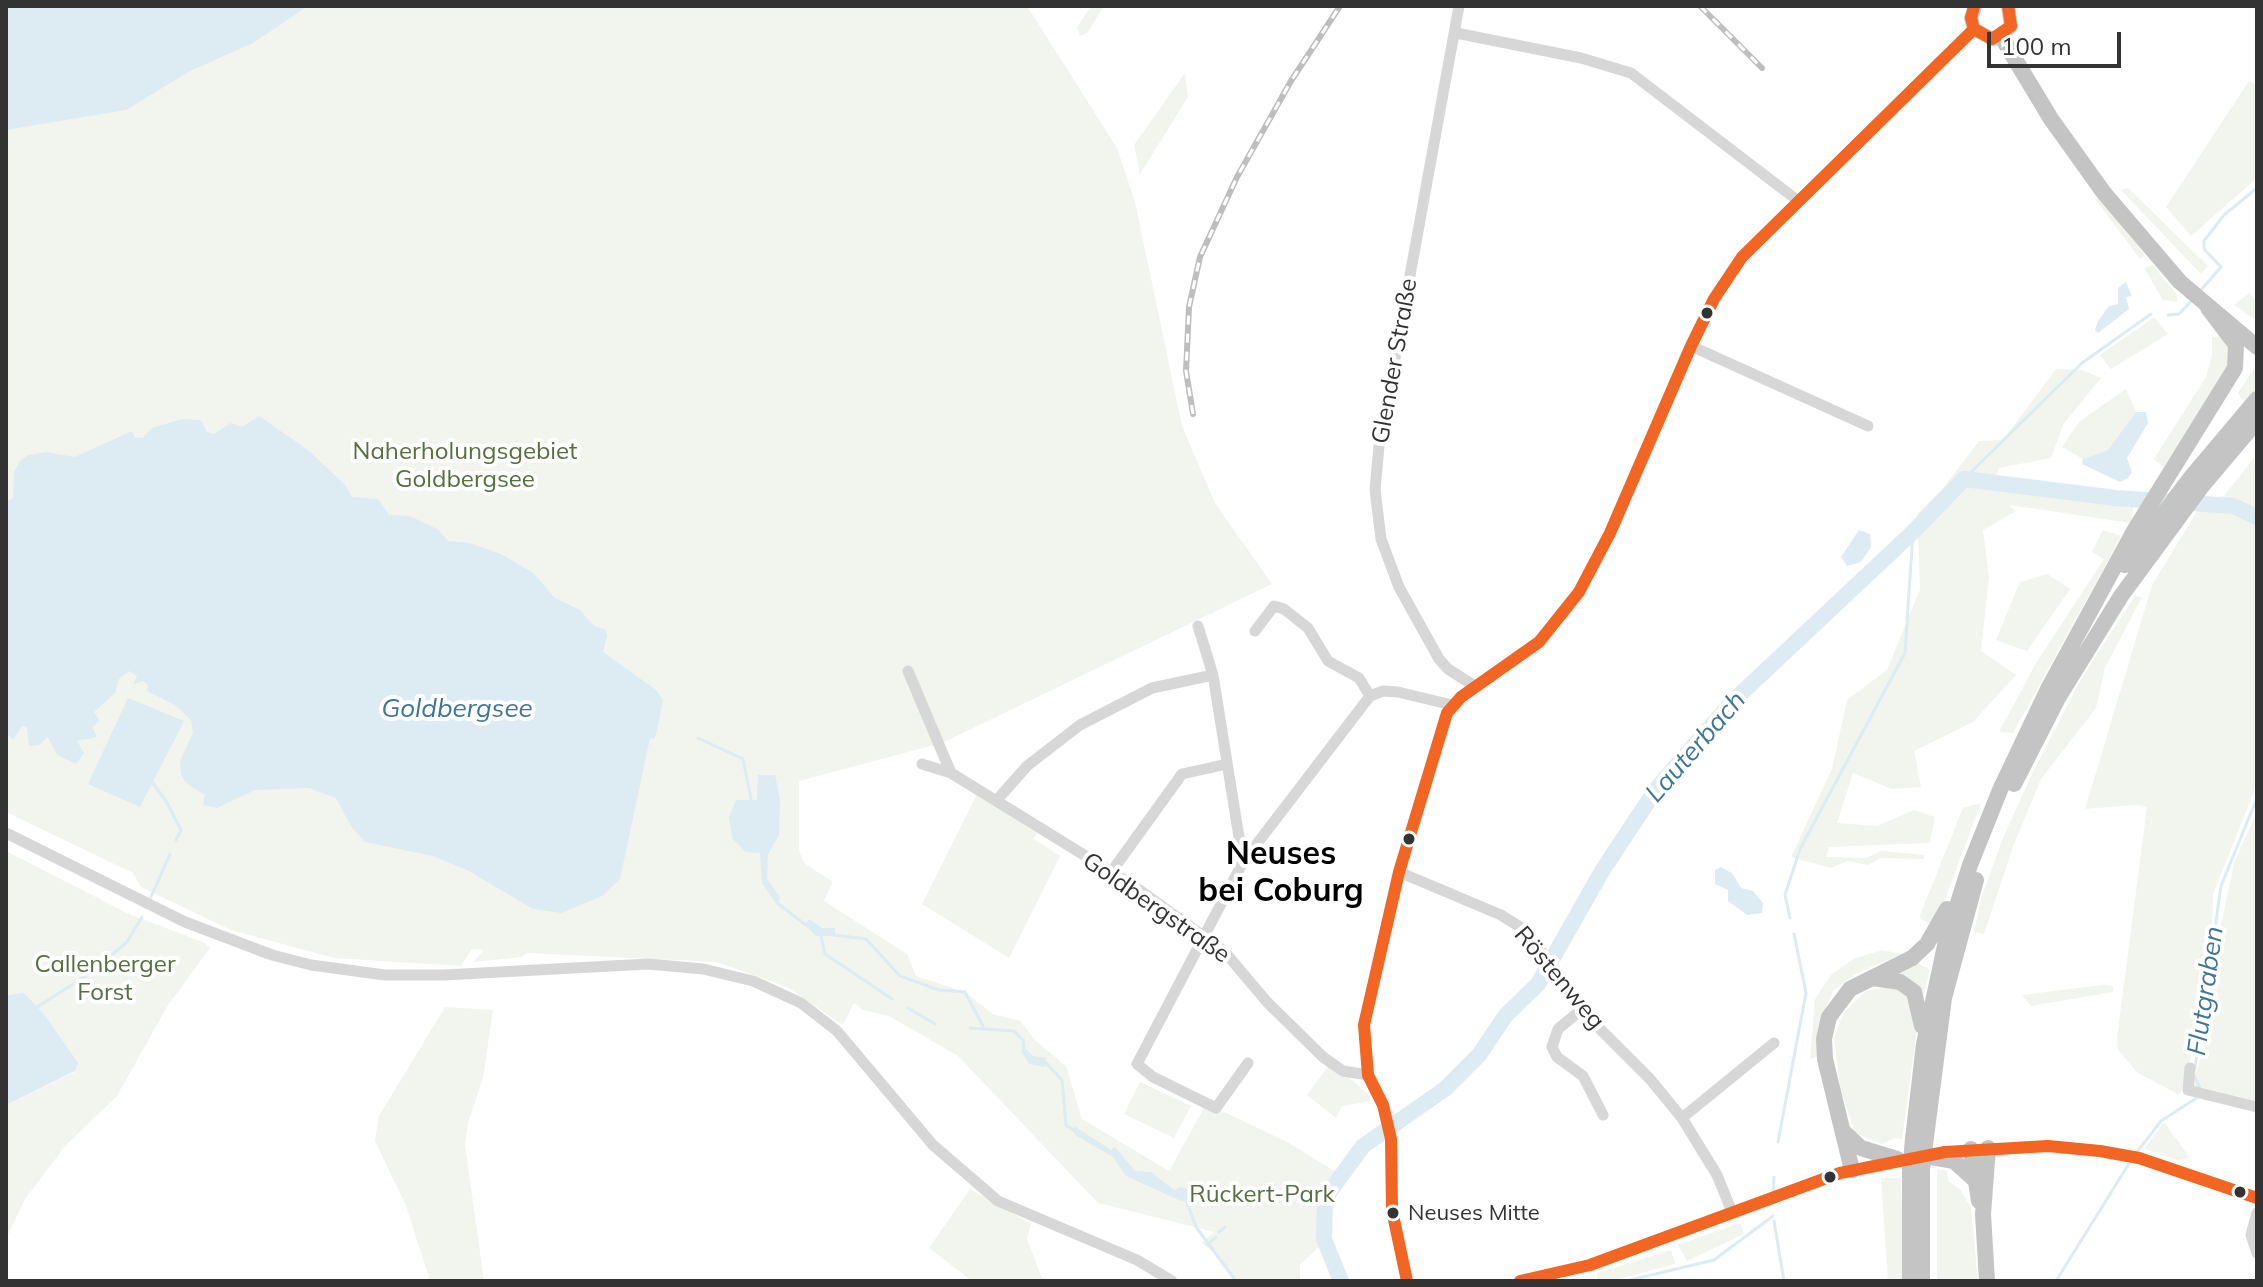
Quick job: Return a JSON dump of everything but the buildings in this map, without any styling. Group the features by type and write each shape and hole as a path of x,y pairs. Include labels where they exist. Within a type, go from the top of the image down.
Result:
{"highway":[{"path":"2001,36 2051,119 2104,193 2180,282 2257,347"},
{"path":"2235,331 2257,330"},
{"path":"1920,1138 1944,974 1946,940 1970,865 2019,746 2134,531 2235,368 2238,351 2235,331"},
{"path":"1852,1170 1825,1059 1826,1027 1838,1001 1858,983 1946,940 1980,869 2017,775 2081,658 2142,565 2180,515 2195,484 2257,399"},
{"path":"2086,623 2155,524 2257,421"},
{"path":"1924,1044 1944,974"},
{"path":"1871,978 1900,982 1914,992 1921,1014 1924,1044 1918,1165 1919,1280"},
{"path":"1844,1131 1861,1148 1897,1159"},
{"path":"1987,1281 1983,1214 1988,1148"},
{"path":"1971,1149 1974,1179 1983,1214"},
{"path":"1918,1165 1954,1161 1974,1179"}],"main road":[{"path":"1975,6 1971,18 1974,29 1988,38 2001,36 2012,21 2008,6"}],"street":[{"name":"Glender Straße","path":"1459,6 1379,446 1375,490 1381,539 1399,587 1439,659 1448,669 1476,687"},
{"path":"1407,1281 1392,1210 1389,1132 1383,1105 1368,1075 1364,1025 1399,872 1452,705 1539,642 1579,592 1610,533 1691,346 1731,272 1754,242 1974,29"},
{"path":"1456,33 1581,58 1631,73 1652,85 1797,200"},
{"path":"1691,346 1868,426"},
{"path":"1255,631 1274,606 1284,609 1308,628 1328,661 1359,678 1370,696"},
{"path":"1198,626 1213,675 1243,862"},
{"path":"908,671 951,773"},
{"path":"996,801 1042,753 1080,725 1152,688 1213,675"},
{"path":"1248,1063 1216,1108 1153,1077 1137,1064 1243,862 1370,696 1383,691 1398,692 1452,705"},
{"name":"Goldbergstraße","path":"922,764 951,773 1112,871 1224,951 1267,1002 1323,1057 1343,1071 1368,1075"},
{"path":"1112,871 1182,774 1227,764"},
{"path":"6,833 185,922 292,961 354,972 444,975 590,965 675,965 728,974 780,992 837,1031 911,1121 981,1189 998,1201 1137,1260 1172,1281"},
{"name":"Röstenweg","path":"1399,872 1501,915 1520,927 1549,960 1581,1010 1650,1079 1682,1118 1717,1175 1732,1212"},
{"path":"1581,1010 1558,1029 1552,1047 1557,1057 1583,1076 1603,1115"},
{"path":"1682,1118 1774,1043"},
{"path":"2190,1068 2188,1090 2257,1107"},
{"path":"1520,1281 1590,1265 1852,1170 1897,1159 1918,1165 1971,1149 2048,1146 2132,1157 2257,1198"},
{"path":"2257,1213 2251,1235 2257,1253"}],"green space":[{"name":"Naherholungsgebiet Goldbergsee","path":"6,6 1027,6 1117,148 1135,202 1182,426 1215,503 1272,584 942,743 799,781 799,850 804,863 833,882 824,901 907,954 916,976 965,992 993,1014 1020,1021 1036,1041 1066,1066 1082,1119 1169,1171 1204,1108 1216,1108 1289,1143 1339,1174 1320,1201 1322,1244 1300,1265 1300,1281 1233,1281 1217,1255 1202,1243 1214,1232 1098,1203 958,1056 889,1016 863,1010 854,1003 843,1025 787,987 717,962 527,953 521,957 473,962 484,950 472,949 461,966 334,958 231,930 141,887 133,873 6,812"},
{"path":"1091,6 1104,6 1087,33 1080,36 1077,27"},
{"path":"1185,73 1188,97 1140,174 1134,145"},
{"path":"2249,81 2257,85 2257,178 2191,236 2166,207"},
{"path":"2128,188 2208,266 2201,274 2121,190"},
{"path":"2102,197 2145,255 2140,259 2095,199"},
{"path":"2153,265 2177,295 2177,302 2163,300 2144,268"},
{"path":"2249,293 2257,301 2257,321 2234,305"},
{"path":"2154,317 2168,334 2111,369 2100,355"},
{"path":"2226,336 2235,351 2221,387 2163,467 2154,459 2206,377 2212,355 2212,337"},
{"path":"2257,364 2257,388 2244,402 2238,393"},
{"path":"2056,369 2082,370 2101,378 2064,423 2051,458 1999,468 1995,478 2044,494 2135,495 2131,523 2009,505 2016,511 1983,530 1989,577 1981,651 2016,675 1973,722 1914,751 1921,787 1892,789 1853,773 1837,823 1877,826 1914,810 1935,817 1930,843 1829,847 1826,857 1866,858 1881,851 1924,855 1924,859 1881,858 1868,865 1847,861 1831,868 1791,857 1832,769 1847,700 1887,670 1920,589 1917,514 1944,487 1979,441 2003,440"},
{"path":"2126,389 2136,412 2108,450 2083,459 2062,447 2080,421"},
{"path":"2257,454 2257,784 2213,894 2212,930 2194,1046 2180,1095 2138,1073 2118,1050 2117,1038 2147,807 2134,805 2085,809 2152,585 2204,500 2224,496"},
{"path":"2103,530 2121,536 2013,733 1999,732 2035,665 2104,559 2092,552"},
{"path":"2047,574 2070,589 2027,651 1996,640 2020,582"},
{"path":"2135,596 2142,597 2105,668 2096,708 2041,779 2014,844 1984,934 1974,932 1982,896 2003,838 2033,772 2081,679"},
{"path":"977,794 1037,833 1034,839 1060,856 1009,958 922,904"},
{"path":"1981,803 1944,902 1930,924 1919,918 1963,808"},
{"path":"2257,812 2257,1101 2192,1085 2206,1042 2221,925 2234,863"},
{"name":"Callenberger Forst","path":"6,851 129,914 205,943 210,948 167,1007 117,1096 66,1145 25,1199 6,1239 6,1105 75,1072 44,1014 24,993 6,995"},
{"path":"1882,950 1902,954 1855,974 1833,991 1819,1025 1818,1057 1810,1059 1815,999 1831,975 1853,959"},
{"path":"1914,961 1930,970 1923,998 1893,974"},
{"path":"1892,986 1911,994 1917,1029 1902,1139 1895,1138 1882,1144 1855,1133 1840,1087 1834,1038 1844,1012 1866,991"},
{"path":"2113,986 2113,992 2031,1006 2022,995"},
{"path":"445,1007 493,1010 483,1078 468,1123 465,1145 484,1281 430,1281 406,1206 375,1141 379,1116"},
{"path":"1329,1065 1352,1080 1370,1096 1370,1101 1342,1106 1336,1118 1307,1095"},
{"path":"1140,1082 1191,1106 1174,1138 1124,1114"},
{"path":"2164,1122 2190,1158 2178,1160 2144,1149"},
{"path":"1937,1169 1947,1171 1948,1181 1960,1189 1971,1208 1978,1281 1937,1281"},
{"path":"1881,1178 1901,1178 1904,1281 1888,1281"},
{"path":"970,1189 1031,1224 1027,1239 1042,1278 1066,1281 972,1281 929,1248"},
{"path":"1740,1223 1744,1234 1687,1261 1678,1245"},
{"path":"1671,1250 1675,1264 1612,1281 1598,1281 1597,1273"}],"water":[{"path":"6,6 308,6 253,43 190,71 126,110 6,130"},
{"path":"2126,282 2132,296 2126,297 2129,309 2098,333 2095,330 2098,321 2109,306 2118,304 2118,288"},
{"path":"2136,412 2146,412 2148,423 2127,458 2132,472 2128,478 2120,482 2082,464 2083,459 2108,450"},
{"name":"Goldbergsee","path":"259,416 308,450 345,485 352,497 378,499 389,515 410,516 439,530 448,541 469,543 501,554 533,573 555,598 580,610 594,626 605,629 607,636 603,652 656,690 663,700 657,731 654,739 650,738 620,879 602,896 561,913 533,909 467,870 433,856 365,842 351,826 336,798 309,788 255,790 217,808 203,805 205,795 185,782 181,774 180,761 193,733 191,720 175,705 147,691 148,685 143,681 134,684 137,676 129,671 119,679 115,693 94,712 99,721 92,727 97,737 77,741 84,753 76,764 57,755 48,737 39,745 29,746 27,727 22,726 13,740 7,733 6,502 13,498 14,472 20,461 28,455 46,452 75,457 132,431 135,438 143,438 152,428 182,419 201,420 207,432 214,434 231,423 242,427"},
{"path":"1859,530 1870,534 1871,547 1861,562 1847,566 1841,557"},
{"path":"128,698 184,721 140,807 88,784"},
{"path":"758,775 775,775 780,799 779,835 768,854 767,879 780,897 778,906 762,883 760,853 746,852 732,838 729,817 736,800 757,800"},
{"path":"1721,867 1732,873 1741,888 1753,891 1763,903 1762,913 1747,915 1728,901 1728,890 1715,884 1715,870"},
{"path":"809,919 822,928 835,928 835,936 816,936 805,925"},
{"path":"24,993 44,1014 78,1063 75,1071 6,1105 6,995"},
{"path":"1026,1049 1033,1056 1046,1058 1045,1067 1029,1064 1021,1051"},
{"path":"1074,1126 1111,1150 1115,1147 1135,1171 1151,1172 1174,1190 1180,1187 1188,1189 1192,1199 1181,1201 1126,1176 1113,1157 1075,1135"}],"waterway":[{"path":"2201,290 2221,267 2204,249 2204,241 2224,215 2257,188"},
{"path":"2168,315 2179,314 2193,299"},
{"path":"1964,479 2082,363 2151,314"},
{"name":"Lauterbach","path":"1341,1281 1324,1239 1325,1198 1363,1146 1445,1089 1479,1055 1506,1015 1538,984 1602,871 1657,788 1733,701 1913,532 1964,479 2116,498 2233,506 2257,517"},
{"path":"1790,918 1785,895 1800,849 1905,653 1913,532"},
{"path":"698,738 743,759 752,804"},
{"path":"152,782 181,830 176,840"},
{"name":"Flutgraben","path":"2195,1068 2221,886 2257,798"},
{"path":"151,897 170,854"},
{"path":"777,903 806,925"},
{"path":"37,1007 89,974 127,942 142,917"},
{"path":"1778,1142 1806,993 1794,934"},
{"path":"833,935 866,939 900,976 939,990 965,992 983,1026"},
{"path":"821,936 825,954 892,999"},
{"path":"908,1008 935,1024"},
{"path":"970,1028 1014,1031 1023,1040 1024,1051"},
{"path":"1046,1063 1062,1080 1066,1125 1076,1132"},
{"name":"Flutgraben","path":"2194,1075 2200,1089"},
{"name":"Flutgraben","path":"2137,1152 2161,1121 2198,1097"},
{"name":"Flutgraben","path":"2056,1281 2130,1162"},
{"path":"1773,1194 1774,1177"},
{"path":"1186,1200 1196,1227 1236,1281"},
{"path":"1626,1281 1714,1260 1773,1216"},
{"path":"1774,1221 1784,1281"},
{"path":"1219,1232 1225,1227"},
{"path":"1207,1245 1216,1237"}],"railway":[{"path":"1193,414 1186,371 1189,307 1200,257 1237,177 1291,81 1340,6"},
{"path":"1700,6 1762,68"}],"transit line":[{"path":"1974,7 1971,18 1974,29 1992,39 2011,26 2008,6"},
{"path":"1407,1281 1392,1210 1391,1139 1383,1105 1368,1075 1364,1025 1399,872 1447,713 1461,697 1539,642 1579,592 1610,533 1691,346 1714,299 1742,257 1974,29"},
{"path":"1520,1281 1590,1265 1840,1173 1945,1152 2048,1146 2100,1151 2139,1158 2257,1198"}],"place":[{"name":"Neuses Mitte","path":"1393,1213"}],"district":[{"name":"Neuses bei Coburg","path":"1281,872"}],"park label":[{"name":"Rückert-Park","path":"1262,1195"}]}
